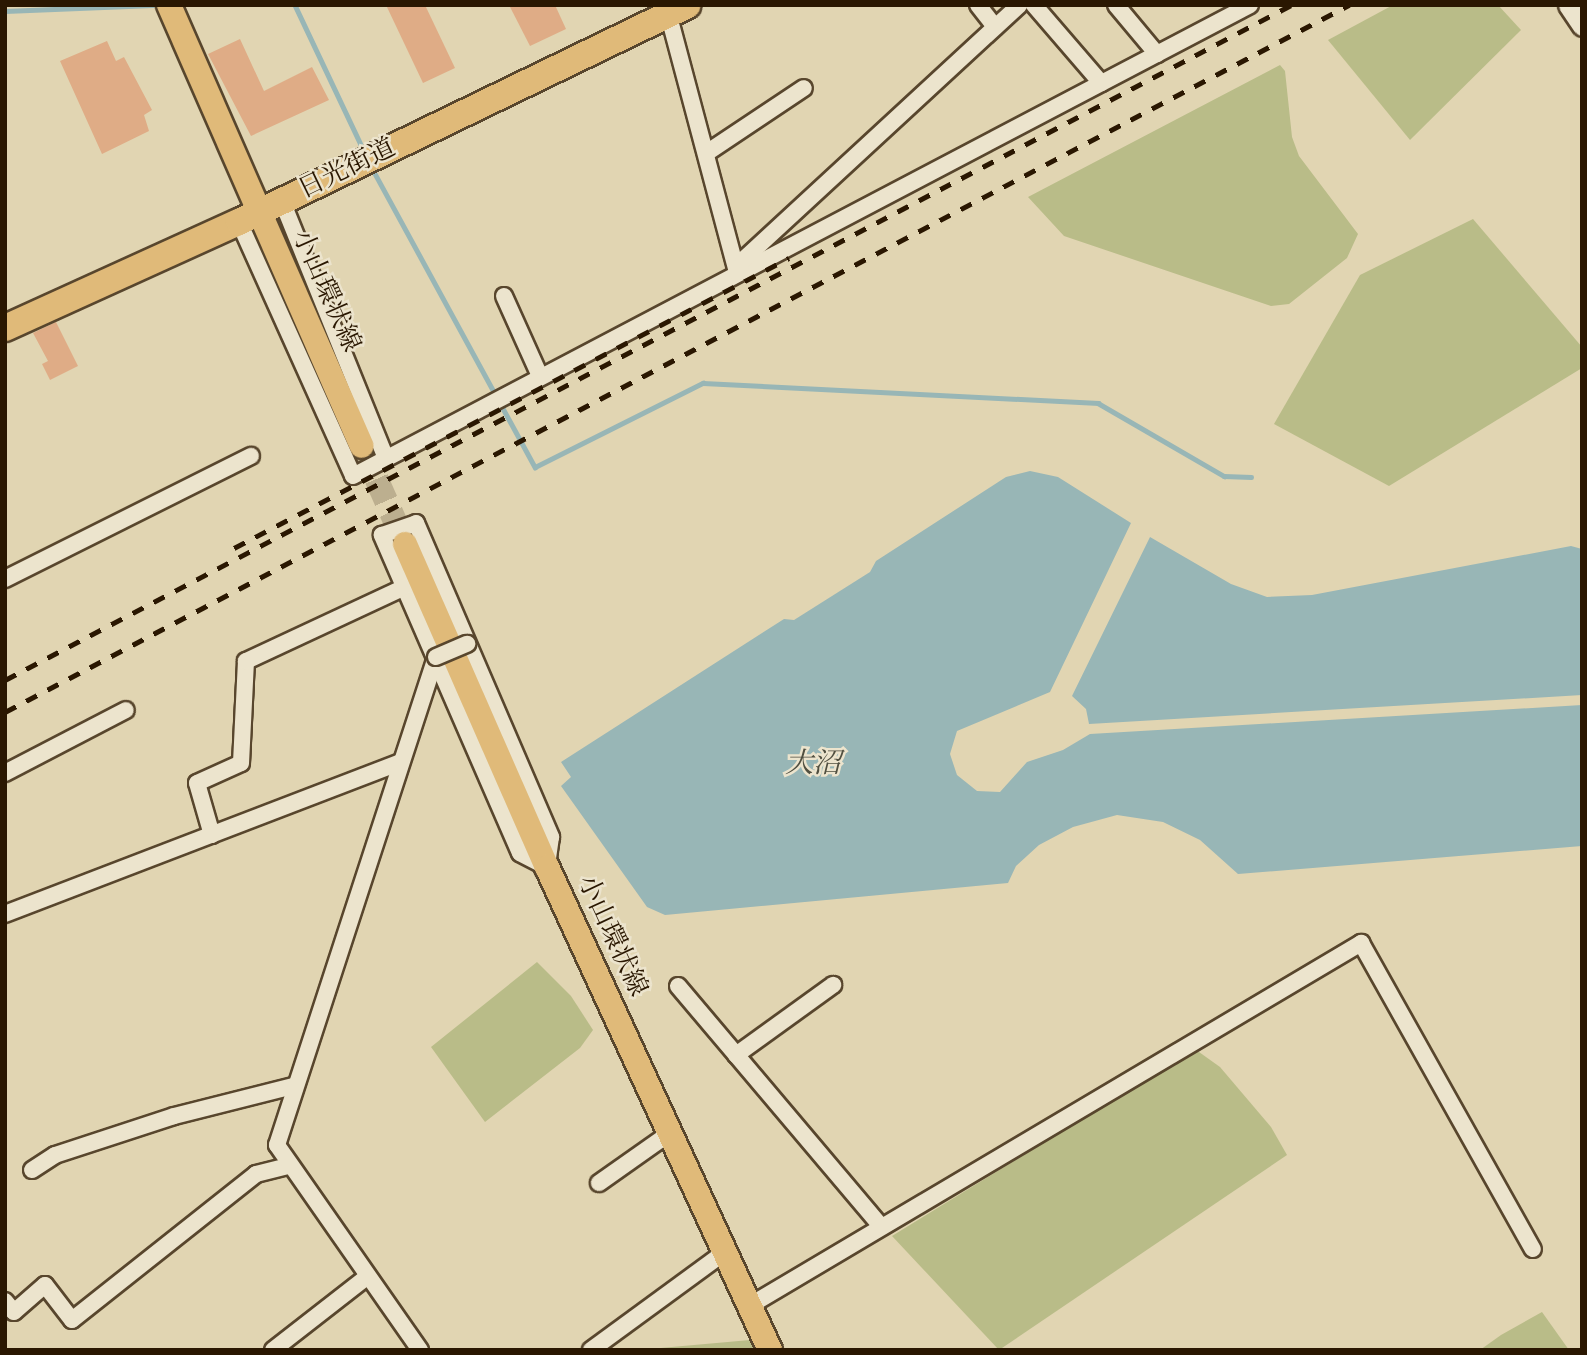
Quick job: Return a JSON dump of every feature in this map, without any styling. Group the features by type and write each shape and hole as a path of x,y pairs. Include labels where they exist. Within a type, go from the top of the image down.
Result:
{"highway":[{"name":"日光街道","path":"5,328 260,212 674,8"}],"main road":[{"name":"小山環状線","path":"169,5 362,446"},
{"name":"小山環状線","path":"405,544 547,867 770,1350"}],"street":[{"path":"978,5 995,27"},
{"path":"737,273 743,260 1018,5"},
{"path":"1034,5 1101,83"},
{"path":"1116,5 1157,54"},
{"path":"1568,5 1582,26"},
{"path":"260,212 353,475 1242,7"},
{"path":"674,8 737,273"},
{"path":"708,152 804,88"},
{"path":"260,212 386,458"},
{"path":"505,296 540,376"},
{"path":"5,579 251,456"},
{"path":"416,523 551,837 547,867 520,853 382,535 416,523"},
{"path":"212,835 197,783 241,763 246,661 405,587"},
{"path":"420,1350 289,1167 277,1145 293,1086 436,657 467,644"},
{"path":"5,773 126,710"},
{"path":"5,914 400,762"},
{"path":"749,1306 1361,943 1533,1250"},
{"path":"736,1055 833,985"},
{"path":"678,986 881,1226"},
{"path":"32,1170 55,1155 174,1116 293,1086"},
{"path":"599,1183 670,1133"},
{"path":"5,1301 14,1312 45,1285 72,1320 256,1174 289,1167"},
{"path":"591,1350 725,1252"},
{"path":"273,1350 368,1276"}],"green space":[{"path":"1393,5 1498,5 1521,30 1410,140 1328,40"},
{"path":"1280,65 1285,71 1292,137 1299,156 1358,234 1347,258 1289,304 1271,306 1064,236 1028,197"},
{"path":"1473,219 1582,347 1582,368 1389,486 1274,424 1360,275"},
{"path":"537,962 571,996 593,1030 580,1048 485,1122 431,1047"},
{"path":"1191,1052 1199,1052 1220,1067 1271,1127 1287,1155 999,1350 892,1236"},
{"path":"1542,1312 1569,1350 1480,1350 1501,1335"},
{"path":"750,1340 754,1350 638,1350"}],"water":[{"name":"大沼","path":"1030,471 1058,477 1131,523 1050,692 957,731 950,754 957,775 977,791 1000,792 1027,762 1063,750 1090,734 1582,705 1582,846 1238,874 1200,840 1163,822 1117,815 1073,827 1039,845 1016,866 1008,883 665,915 647,907 561,786 571,777 561,762 784,619 794,620 870,572 876,561 1006,477"},
{"path":"1150,537 1231,584 1267,597 1312,595 1571,546 1582,549 1582,695 1089,724 1086,709 1072,696"}],"building":[{"path":"386,5 425,5 455,68 423,83"},
{"path":"509,5 555,5 566,29 530,46"},
{"path":"240,39 264,91 312,67 329,100 251,136 208,54"},
{"path":"107,41 116,61 124,57 152,110 144,115 149,131 102,154 60,61"},
{"path":"56,322 78,366 50,380 42,364 48,361 33,333"}],"waterway":[{"path":"5,11 153,5"},
{"path":"295,5 364,151"},
{"path":"372,168 535,467 703,383 1098,403 1224,476 1251,477"}],"tunnel":[{"path":"362,446 405,544"}],"railway":[{"path":"5,680 1291,5"},
{"path":"5,712 1349,5"},
{"path":"234,548 789,258"}]}
